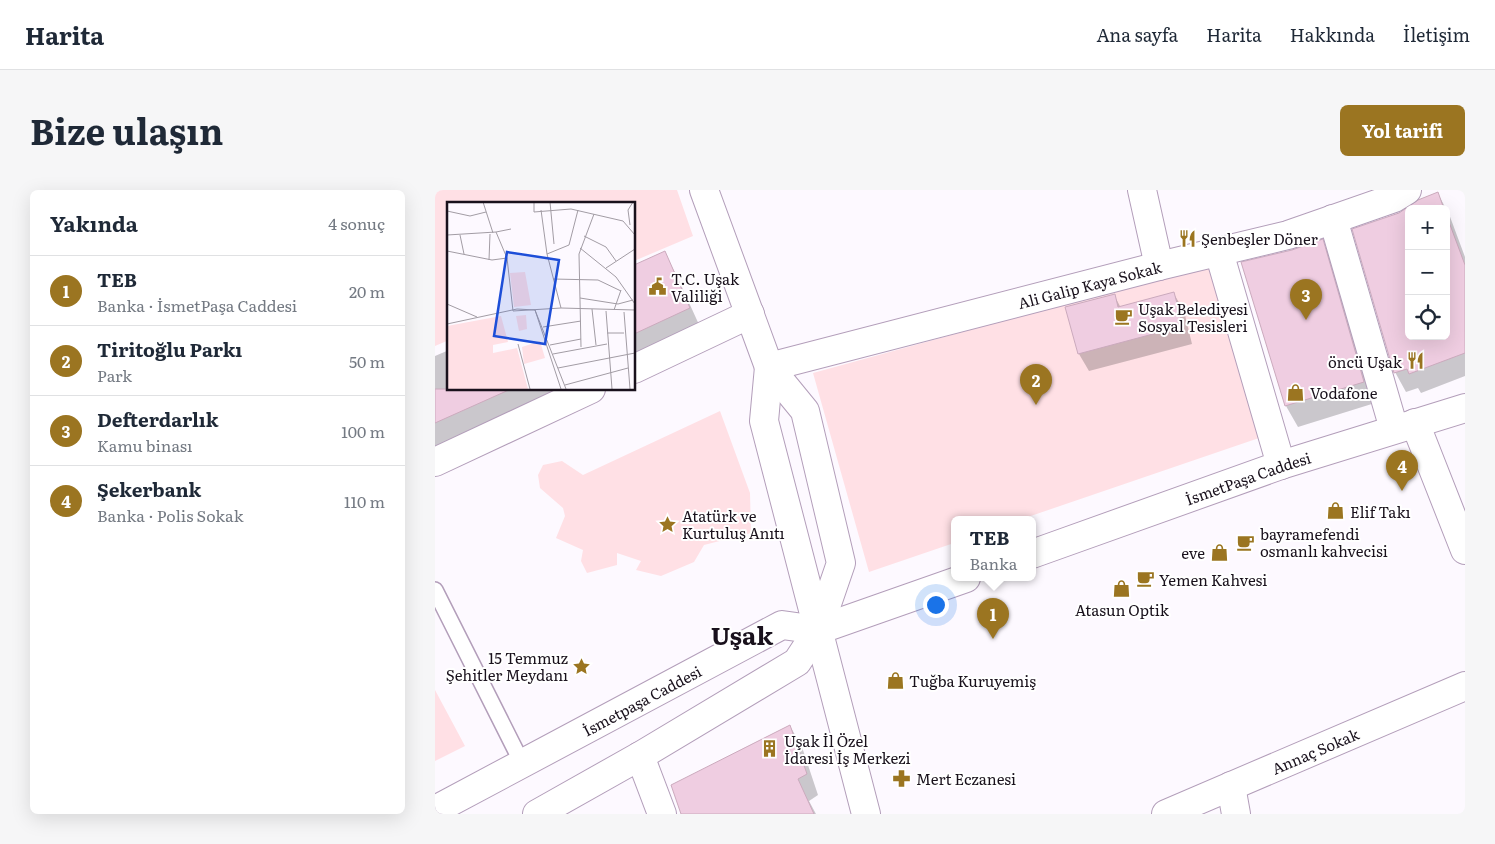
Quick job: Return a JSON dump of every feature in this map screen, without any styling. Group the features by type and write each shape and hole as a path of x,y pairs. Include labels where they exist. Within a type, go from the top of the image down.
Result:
{"main road":[{"path":"537,814 640,756 797,662 817,630 841,563 805,411 769,367 704,190"},
{"path":"1142,190 1159,266"},
{"name":"Ali Galip Kaya Sokak","path":"769,367 1159,266 1288,235 1397,193"},
{"path":"1333,219 1404,426 1465,550"},
{"path":"1219,252 1281,466"},
{"path":"635,369 750,314"},
{"path":"769,367 763,421 866,814"},
{"path":"435,462 589,390"},
{"name":"İsmetPaşa Caddesi","path":"1036,553 1281,466 1465,408"},
{"path":"817,630 957,581"},
{"name":"İsmetpaşa Caddesi","path":"435,810 782,625 817,630"},
{"name":"Annaç Sokak","path":"1167,814 1465,686"},
{"path":"640,756 662,814"},
{"path":"1231,786 1236,814"}],"lane":[{"path":"435,590 522,763"}],"shaded area":[{"path":"435,190 677,190 693,236 635,261 635,202 447,202 447,341 435,346"},
{"path":"1213,263 1259,438 1031,516 951,516 951,544 869,572 813,373"},
{"path":"720,411 750,493 751,533 704,545 694,562 661,576 636,570 641,561 617,553 617,565 587,573 581,561 583,550 556,538 565,516 563,508 540,488 538,475 543,465 562,461 583,475"},
{"path":"435,690 465,746 435,761"}],"building":[{"path":"1438,192 1443,205 1411,205"},
{"path":"1405,209 1405,340 1450,340 1450,225 1465,265 1465,353 1409,374 1407,369 1394,373 1352,229 1399,213"},
{"path":"1323,239 1364,382 1285,406 1241,262 1292,250"},
{"name":"T.C. Uşak Valiliği","path":"665,251 690,308 635,334 635,265"},
{"name":"Uşak Belediyesi Sosyal Tesisleri","path":"1174,292 1183,326 1078,354 1065,307 1115,294 1118,307"},
{"path":"435,389 509,390 435,423"},
{"name":"Uşak İl Özel İdaresi İş Merkezi","path":"790,725 807,774 798,779 814,814 681,814 671,785"}],"place":[{"name":"Şenbeşler Döner","path":"1187,238"},
{"name":"T.C. Uşak Valiliği","path":"657,287"},
{"name":"Uşak Belediyesi Sosyal Tesisleri","path":"1124,317"},
{"name":"Defterdarlık","path":"1306,320"},
{"name":"öncü Uşak","path":"1416,361"},
{"name":"Vodafone","path":"1296,392"},
{"name":"Tiritoğlu Parkı","path":"1036,405"},
{"name":"Şekerbank","path":"1402,491"},
{"name":"Elif Takı","path":"1336,511"},
{"name":"Atatürk ve Kurtuluş Anıtı","path":"668,524"},
{"name":"bayramefendi osmanlı kahvecisi","path":"1246,542"},
{"name":"eve","path":"1219,552"},
{"name":"Yemen Kahvesi","path":"1145,579"},
{"name":"Atasun Optik","path":"1122,588"},
{"name":"TEB","path":"993,639"},
{"name":"15 Temmuz Şehitler Meydanı","path":"582,666"},
{"name":"Tuğba Kuruyemiş","path":"895,680"},
{"name":"Uşak İl Özel İdaresi İş Merkezi","path":"770,749"},
{"name":"Mert Eczanesi","path":"902,778"}],"district":[{"name":"Uşak","path":"742,634"}]}
